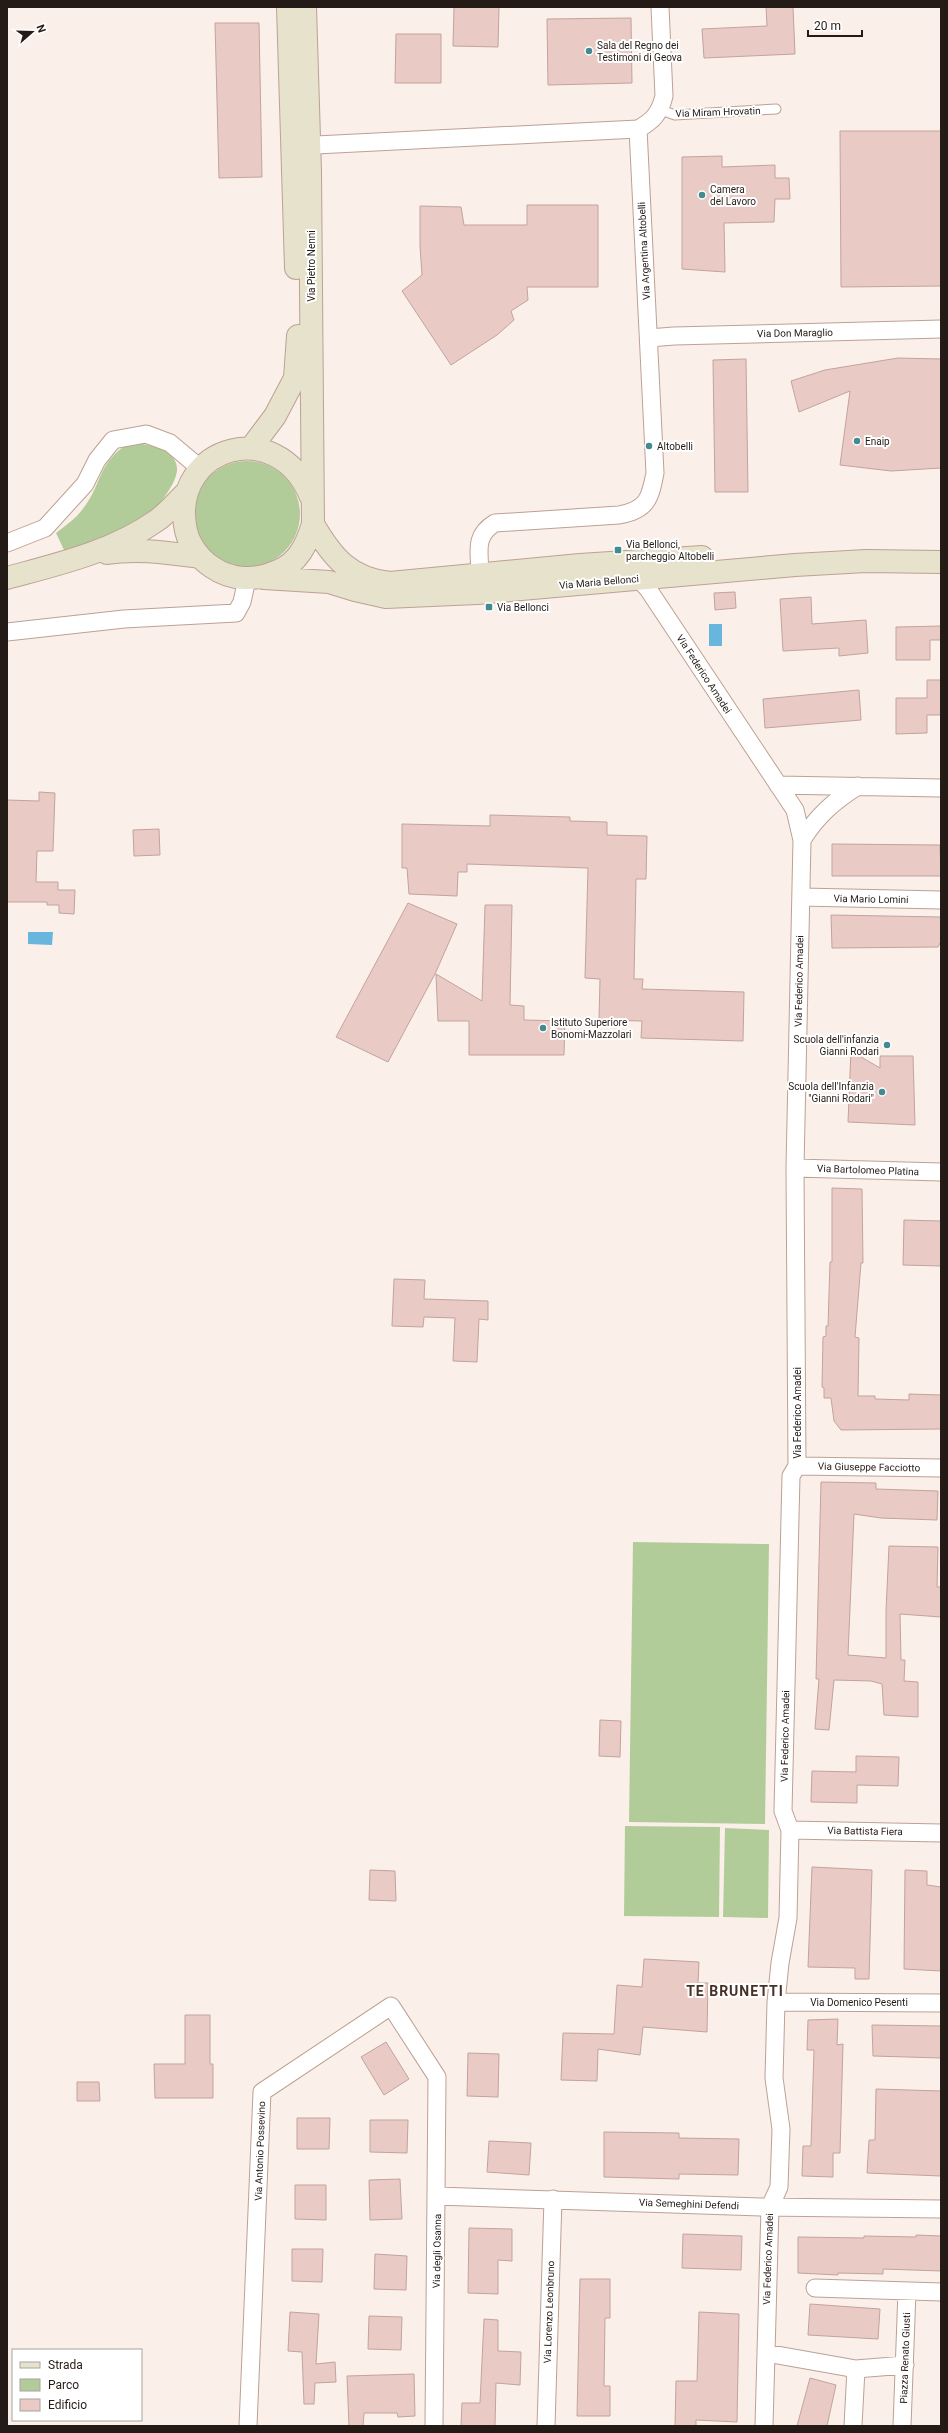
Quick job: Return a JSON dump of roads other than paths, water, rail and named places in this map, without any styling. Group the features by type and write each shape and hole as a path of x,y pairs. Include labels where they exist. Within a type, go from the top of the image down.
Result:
{"street":[{"name":"Via Pietro Nenni","path":"288,7 301,145 313,524"},
{"name":"Via Pietro Nenni","path":"251,448 275,416 295,378 298,330 305,7"},
{"path":"301,145 638,129 650,123 661,110 664,96 660,7"},
{"name":"Via Argentina Altobelli","path":"480,575 480,537 484,529 495,523 619,515 636,512 651,497 655,473 638,129"},
{"name":"Via Don Maraglio","path":"649,338 674,336 941,329"},
{"path":"7,543 45,528 85,484 97,460 113,440 146,434 170,443 201,469"},
{"path":"76,559 122,541 157,521 187,492 201,469 214,457 228,451 251,448 264,450 289,462 298,471 312,496"},
{"path":"187,492 183,514 186,532 200,557 217,571 253,578 281,570 291,563 308,540 313,524"},
{"name":"Via Maria Bellonci","path":"313,524 336,559 371,581 390,583 580,565 808,549 941,549"},
{"path":"7,578 76,559 123,551 153,551 200,557"},
{"name":"Via Maria Bellonci","path":"253,578 329,582 386,597 477,593 640,578 866,561 941,562"},
{"path":"580,565 600,572 627,570 640,578"},
{"path":"7,632 124,619 236,613 253,578"},
{"name":"Via Federico Amadei","path":"640,578 795,810 802,840 795,1168 797,1466 791,1476 783,1811 790,1830 788,1918 780,1963 776,2002 774,2078 781,2129 779,2187 770,2207 764,2426"},
{"path":"778,785 941,788"},
{"path":"802,840 815,820 825,809 858,786"},
{"name":"Via Mario Lomini","path":"801,897 941,900"},
{"name":"Via Bartolomeo Platina","path":"795,1168 941,1172"},
{"name":"Via Giuseppe Facciotto","path":"797,1466 941,1468"},
{"name":"Via Battista Fiera","path":"790,1830 941,1833"},
{"name":"Via Domenico Pesenti","path":"776,2002 941,2003"},
{"name":"Via Antonio Possevino","path":"248,2426 262,2092 391,2006 437,2077"},
{"name":"Via degli Osanna","path":"434,2426 437,2077"},
{"name":"Via Semeghini Defendi","path":"437,2196 553,2198 770,2207 941,2209"},
{"name":"Via Lorenzo Leonbruno","path":"546,2426 553,2198"},
{"path":"815,2288 941,2292"},
{"name":"Piazza Renato Giusti","path":"902,2426 907,2291"},
{"path":"766,2353 856,2369 904,2365"},
{"path":"853,2426 856,2369"}],"lane":[{"name":"Via Miram Hrovatin","path":"661,110 675,115 776,109"}],"water":[{"path":"709,624 722,624 722,646 709,646"},
{"path":"28,932 53,932 52,945 28,944"}],"place":[{"name":"Sala del Regno dei Testimoni di Geova","path":"589,51"},
{"name":"Camera del Lavoro","path":"702,195"},
{"name":"Enaip","path":"857,441"},
{"name":"Altobelli","path":"649,446"},
{"name":"Via Bellonci, parcheggio Altobelli","path":"618,550"},
{"name":"Via Bellonci","path":"489,607"},
{"name":"Istituto Superiore Bonomi-Mazzolari","path":"543,1028"},
{"name":"Scuola dell'infanzia Gianni Rodari","path":"887,1045"},
{"name":"Scuola dell'Infanzia \"Gianni Rodari\"","path":"882,1092"}],"district":[{"name":"TE BRUNETTI","path":"735,1991"}]}
